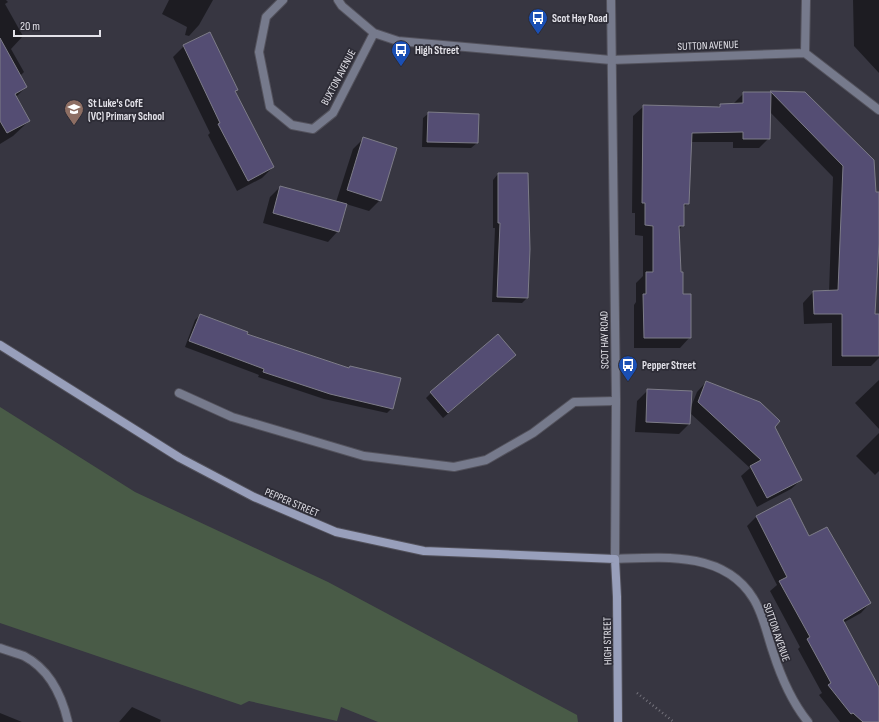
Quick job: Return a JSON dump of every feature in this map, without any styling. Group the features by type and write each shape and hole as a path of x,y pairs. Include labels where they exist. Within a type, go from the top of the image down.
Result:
{"main road":[{"name":"PEPPER STREET","path":"0,345 180,458 254,497 336,532 424,551 615,559"},
{"name":"HIGH STREET","path":"615,559 618,597 618,722"}],"street":[{"name":"BUXTON AVENUE","path":"283,0 266,17 259,52 270,107 292,125 313,129 333,113 374,33"},
{"path":"338,0 342,6 374,33 398,41 611,60"},
{"name":"SCOT HAY ROAD","path":"611,0 616,402 615,559"},
{"path":"806,0 805,53 879,110"},
{"name":"SUTTON AVENUE","path":"611,60 805,53"},
{"path":"179,393 232,417 364,456 454,467 486,460 533,433 574,402 616,402"},
{"name":"SUTTON AVENUE","path":"615,559 655,557 693,560 714,566 737,578 754,598 786,687 808,722"},
{"path":"0,648 24,656 36,665 46,676 62,700 68,722"}],"path":[{"path":"618,678 674,722"}],"green space":[{"path":"0,407 135,492 328,582 577,715 578,722 378,722 341,707 337,721 249,701 241,705 0,623"}],"building":[{"path":"210,32 238,90 235,91 274,167 248,181 218,124 220,123 183,45"},
{"path":"0,38 27,87 15,94 30,121 7,133 0,121"},
{"path":"770,91 805,92 874,160 876,192 879,192 879,243 875,314 879,314 879,356 842,356 842,314 814,314 813,291 838,290 843,166"},
{"path":"743,92 771,92 770,139 743,139 743,132 692,133 689,204 684,204 684,226 679,226 681,272 683,272 683,294 691,294 691,338 644,338 643,294 646,294 646,272 653,272 653,226 645,225 645,203 642,203 643,105 720,107 720,104 743,103"},
{"path":"428,112 479,114 478,143 427,142"},
{"path":"363,137 397,148 381,201 347,190"},
{"path":"498,173 528,173 530,249 528,298 497,297 500,223 498,223"},
{"path":"280,186 347,204 339,232 273,213"},
{"path":"200,314 248,332 247,334 349,368 350,366 401,378 393,409 330,394 263,372 264,369 189,341"},
{"path":"498,334 516,355 448,413 430,392"},
{"path":"706,381 760,402 780,421 775,427 802,480 767,498 750,466 761,460 698,402"},
{"path":"647,389 692,391 690,424 646,422"},
{"path":"790,498 809,536 827,527 871,603 843,620 879,687 879,722 863,722 853,713 851,714 828,685 831,683 807,639 810,637 779,581 787,577 756,516"}],"place":[{"name":"Scot Hay Road","path":"538,35"},
{"name":"High Street","path":"401,67"},
{"name":"St Luke's CofE (VC) Primary School","path":"74,126"},
{"name":"Pepper Street","path":"628,382"}]}
